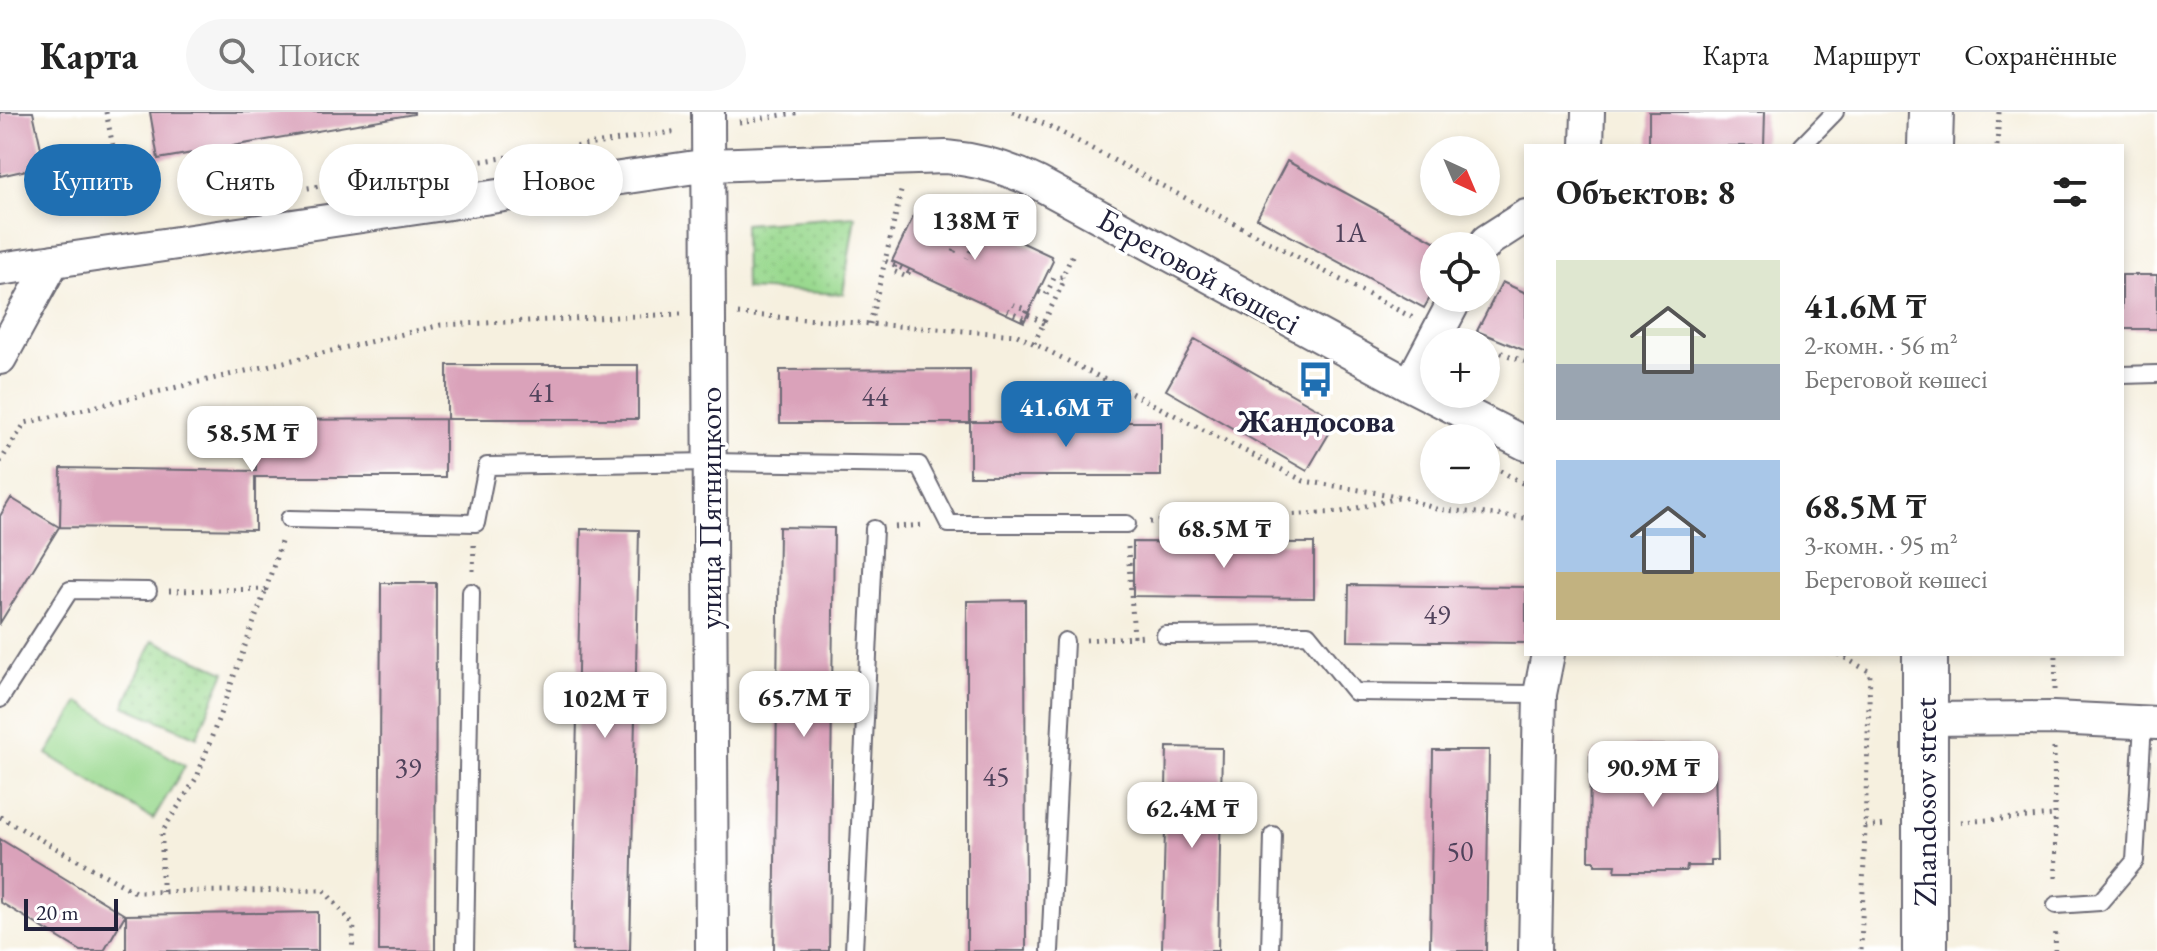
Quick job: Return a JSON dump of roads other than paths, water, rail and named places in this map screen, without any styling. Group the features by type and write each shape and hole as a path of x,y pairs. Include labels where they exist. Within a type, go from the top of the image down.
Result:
{"main road":[{"path":"1930,144 1931,112"},
{"name":"Zhandosov street","path":"1923,656 1925,951"}],"street":[{"path":"1587,144 1588,112"},
{"name":"улица Пятницкого","path":"708,119 712,951"},
{"name":"Береговой көшесі","path":"0,269 709,165 946,157 993,164 1038,183 1410,385 1524,443"},
{"path":"1500,233 1524,217"},
{"path":"0,358 53,261"},
{"path":"1410,385 1449,312"},
{"path":"1535,951 1540,694 1548,656"},
{"path":"1925,719 2053,718 2150,723"}],"lane":[{"path":"1804,144 1835,112"},
{"path":"2124,375 2157,374"},
{"path":"289,519 476,523 487,466 710,462 919,465 949,524 1127,524"},
{"path":"854,951 874,529"},
{"path":"0,699 70,590 148,591"},
{"path":"465,951 471,592"},
{"path":"1165,635 1308,634 1355,692 1540,694"},
{"path":"1050,951 1065,641"},
{"path":"2056,905 2100,902 2135,861 2150,723"},
{"path":"1270,951 1273,835"}],"place":[{"name":"Жандосова","path":"1316,379"}]}
